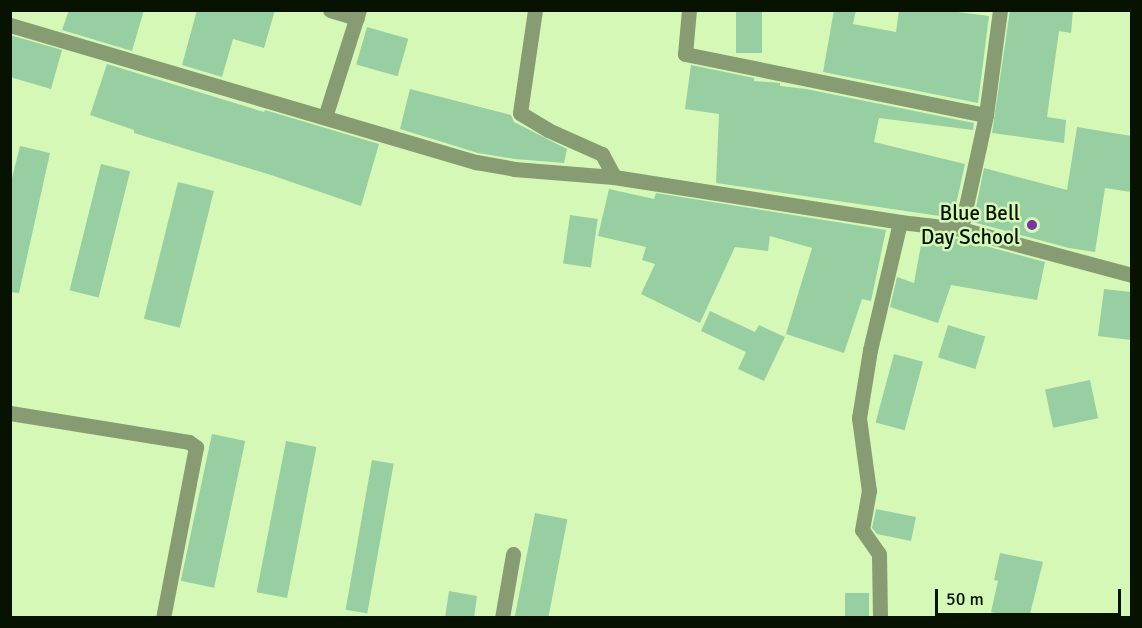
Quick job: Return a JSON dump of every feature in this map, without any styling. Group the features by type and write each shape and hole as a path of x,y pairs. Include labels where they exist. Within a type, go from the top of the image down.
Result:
{"street":[{"path":"325,117 358,14 330,10"},
{"path":"535,10 520,113 548,130 602,154 614,177"},
{"path":"689,10 685,54 986,116"},
{"path":"961,229 986,116 1000,10"},
{"path":"10,25 476,162 514,169 614,177 900,222 961,229 1131,275"},
{"path":"879,618 879,554 862,530 869,491 860,418 870,350 900,222"},
{"path":"10,413 189,442 196,447 163,618"},
{"path":"502,618 513,554"}],"building":[{"path":"69,10 144,10 132,51 62,30"},
{"path":"197,10 275,10 264,48 233,39 222,77 182,65"},
{"path":"736,10 762,10 762,53 736,53"},
{"path":"834,10 856,10 853,24 896,32 899,10 942,10 989,16 978,103 823,72"},
{"path":"1010,10 1073,10 1071,33 1059,31 1047,117 1066,120 1064,143 992,133"},
{"path":"367,27 408,39 398,76 356,64"},
{"path":"10,35 62,50 51,89 10,77"},
{"path":"107,64 379,144 361,206 271,175 134,133 134,130 90,115"},
{"path":"691,65 754,78 754,81 780,83 780,86 806,89 974,123 973,130 879,118 874,142 965,164 953,218 716,183 719,114 685,109"},
{"path":"410,89 511,115 514,122 567,149 564,163 478,153 400,129"},
{"path":"1077,127 1131,136 1131,192 1105,188 1095,252 1069,248 973,222 984,168 1067,190"},
{"path":"20,146 50,153 19,293 10,292 10,186"},
{"path":"101,164 130,171 99,297 70,290"},
{"path":"178,182 214,191 180,328 144,319"},
{"path":"609,189 654,199 656,193 886,230 871,301 862,299 844,353 786,334 812,248 770,236 768,251 735,247 700,323 641,294 655,264 642,260 646,247 598,236"},
{"path":"570,215 598,219 591,267 563,264"},
{"path":"923,234 959,239 1045,262 1037,300 951,285 938,323 890,307 897,277 914,283"},
{"path":"1104,289 1131,292 1131,340 1098,336"},
{"path":"710,311 755,332 759,325 785,337 764,381 738,369 746,352 701,331"},
{"path":"948,325 985,336 975,369 938,358"},
{"path":"894,354 923,362 905,430 876,423"},
{"path":"1090,380 1098,418 1053,428 1045,390"},
{"path":"212,434 245,441 214,588 181,581"},
{"path":"286,441 316,447 287,598 257,592"},
{"path":"372,460 394,464 367,614 346,610"},
{"path":"876,509 916,517 911,541 877,534 872,528"},
{"path":"535,513 567,519 548,618 515,618"},
{"path":"1000,553 1043,562 1029,618 1014,618 991,612 998,581 994,580"},
{"path":"449,591 477,596 474,618 445,618"},
{"path":"845,593 869,593 869,618 845,618"}],"place":[{"name":"Blue Bell Day School","path":"1032,225"}]}
